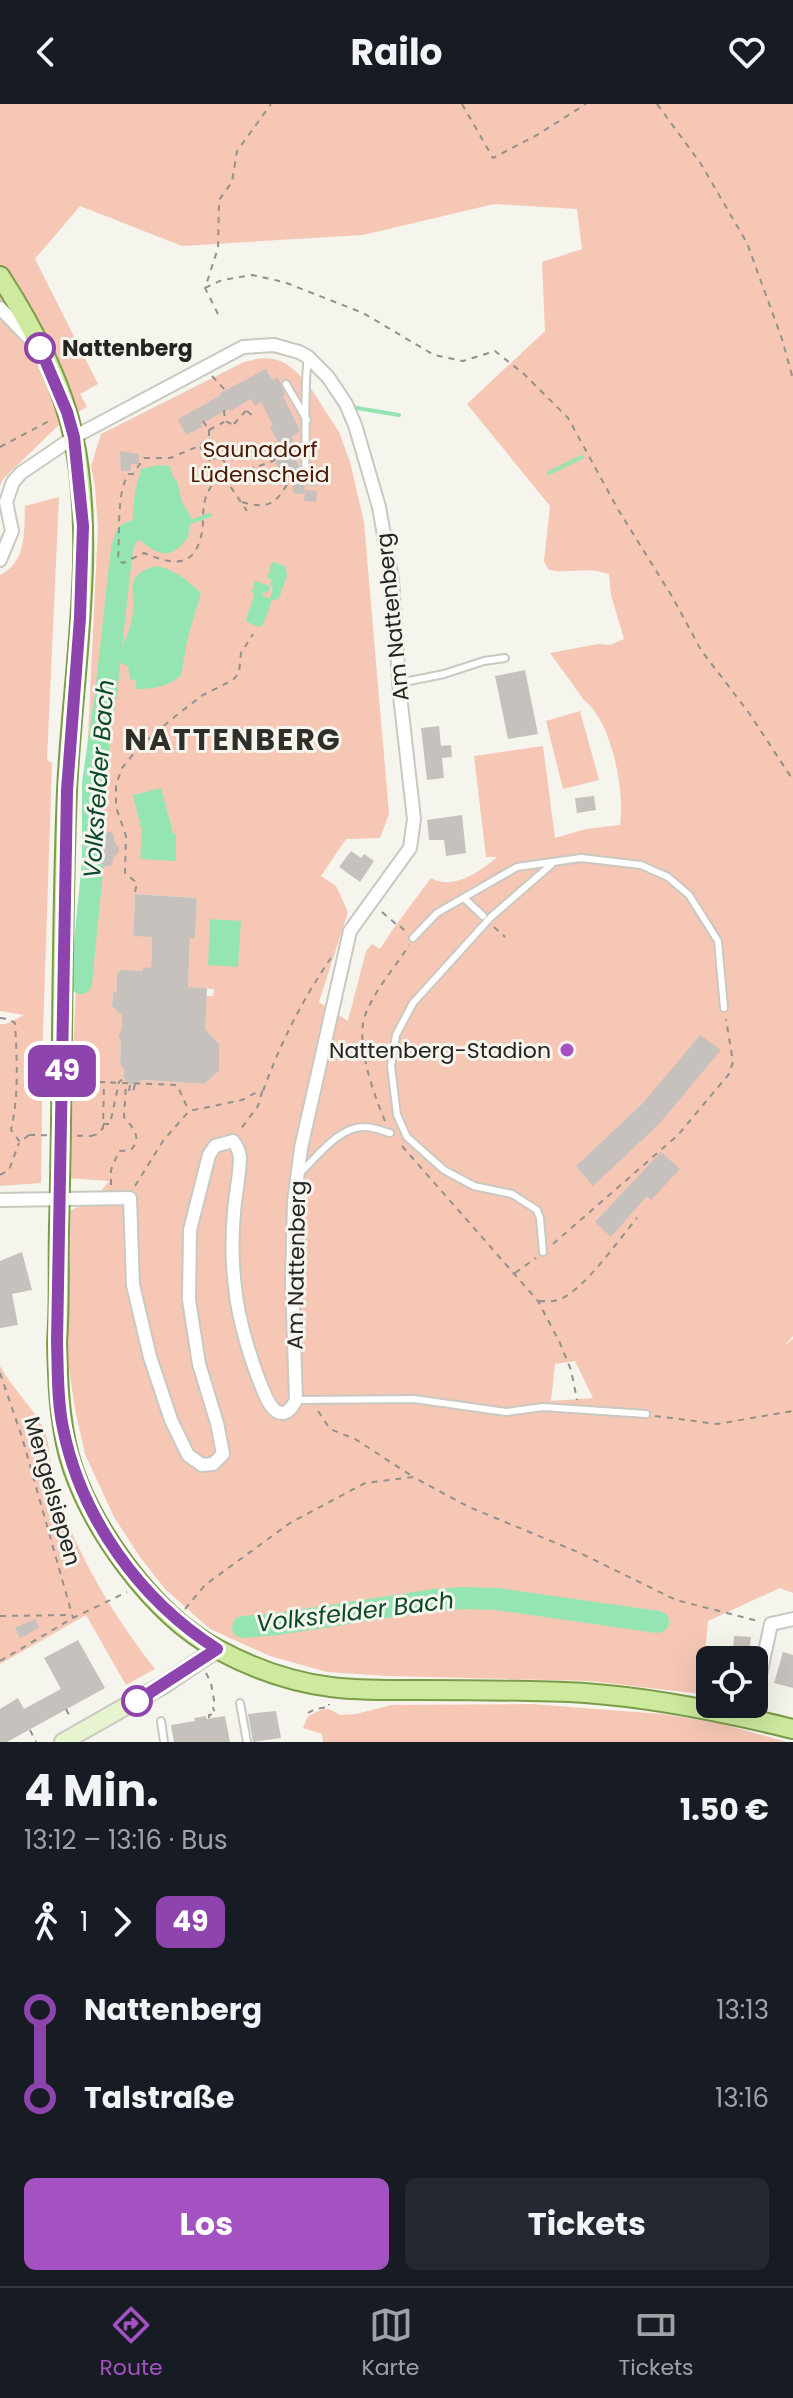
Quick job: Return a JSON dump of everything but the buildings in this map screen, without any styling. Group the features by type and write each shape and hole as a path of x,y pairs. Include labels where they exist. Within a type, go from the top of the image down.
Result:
{"main road":[{"path":"0,276 40,348 67,412 74,437 83,526 80,618 67,790 57,1342 62,1425 74,1472 104,1534 143,1585 196,1635 217,1649 292,1680 354,1690 522,1690 696,1703"},
{"path":"63,1742 146,1695 217,1649"},
{"path":"768,1716 793,1729"}],"street":[{"path":"0,308 40,348"},
{"path":"0,560 12,531 6,502 13,482 21,473 74,437 243,347 274,345 308,357"},
{"name":"Am Nattenberg","path":"233,1141 240,1155 234,1216 235,1288 252,1363 273,1410 286,1413 296,1400 292,1280 294,1202 301,1148 350,931 410,848 414,819 399,683 392,580 379,507 346,404 328,377 308,357"},
{"path":"0,1200 130,1198 133,1285 150,1357 171,1420 188,1455 202,1465 213,1464 223,1454 199,1364 189,1300 190,1230 209,1155 215,1146 233,1141"},
{"path":"766,1646 771,1624 793,1619"}],"lane":[{"path":"308,357 305,473 313,482"},
{"path":"286,384 307,420"},
{"path":"399,683 505,658"},
{"path":"413,938 437,913 517,867 581,858 641,865 668,877 689,895 718,941 724,1008"},
{"path":"543,1252 537,1210 512,1194 474,1186 444,1170 407,1137 397,1115 391,1066 396,1035 413,1003 491,917 552,864"},
{"path":"464,898 483,916"},
{"path":"297,1176 337,1138 349,1131 362,1127 390,1133"},
{"name":"Am Nattenberg","path":"296,1400 414,1399 506,1412 543,1407 646,1414"},
{"path":"240,1703 247,1742"},
{"path":"161,1721 164,1742"}],"path":[{"path":"218,314 205,288 218,248 219,200 232,182 237,151 271,104"},
{"path":"462,104 493,158 586,104"},
{"path":"657,104 701,164 747,243 775,318 793,379"},
{"path":"205,288 222,280 252,275 284,282 363,313 434,355 463,361 495,351 524,374 568,418 701,650 749,713 793,780"},
{"path":"786,357 793,355"},
{"path":"204,368 225,390"},
{"path":"225,421 235,425 250,406"},
{"path":"224,410 225,421"},
{"path":"246,410 255,418"},
{"path":"0,447 67,412"},
{"path":"203,421 209,430 209,437 199,446 170,458 144,458 133,474 125,478 118,560 123,563 144,553 177,562 188,560 195,552 206,495 217,477 223,476 228,468 218,457 210,459"},
{"path":"209,430 225,421"},
{"path":"199,446 210,459"},
{"path":"259,466 279,455 274,446"},
{"path":"210,459 208,469 217,477"},
{"path":"230,484 254,467"},
{"path":"242,502 258,506 277,501 291,478 304,479 305,473"},
{"path":"223,476 247,511"},
{"path":"135,892 137,883 125,873 126,836 116,807 116,785 122,768 140,746 178,714 203,695 233,680 239,673 241,653 253,634"},
{"path":"372,903 413,938 373,999 362,1025 375,1098 390,1133 538,1301 571,1370 579,1409"},
{"path":"491,924 505,937"},
{"path":"233,1141 258,1106 277,1052 330,959"},
{"path":"514,1274 678,1135 729,1074 733,1062 724,1008"},
{"path":"0,1018 15,1023 17,1088 11,1130 20,1142"},
{"path":"62,1063 97,1082 177,1085 189,1111"},
{"path":"103,1124 110,1124 119,1082 124,1078"},
{"path":"0,1175 9,1170 20,1142 29,1135 98,1134 103,1128 104,1081"},
{"path":"128,1083 129,1091 133,1092 135,1083"},
{"path":"110,1198 111,1170 119,1151 131,1150 137,1142 134,1129 124,1117 128,1083"},
{"path":"130,1198 163,1141 189,1111 242,1100 262,1092"},
{"path":"538,1301 555,1301 564,1297 588,1277 637,1218"},
{"name":"Mengelsiepen","path":"0,1373 22,1437 73,1616"},
{"path":"318,1411 330,1429 355,1439 413,1477 469,1507 580,1553 676,1600 771,1624"},
{"path":"646,1414 717,1424 793,1411"},
{"path":"177,1619 205,1585 290,1523 365,1483 413,1477"},
{"path":"0,1661 73,1616 143,1585"},
{"path":"0,1616 73,1616"},
{"path":"196,1664 211,1683 215,1714 209,1715 209,1718"},
{"path":"308,1713 329,1707 331,1687"},
{"path":"66,1709 70,1717"},
{"path":"30,1730 36,1742"}],"green space":[{"name":"Saunadorf Lüdenscheid","path":"0,104 793,104 793,1336 784,1346 793,1339 793,1593 780,1588 708,1621 706,1646 696,1646 696,1693 590,1681 327,1672 270,1656 210,1629 165,1589 114,1517 85,1454 67,1355 69,1211 95,1199 109,1181 67,1178 98,527 91,466 101,434 242,363 268,358 289,366 302,378 301,384 310,387 339,432 350,462 364,522 389,814 380,838 346,839 321,876 336,886 348,912 319,1002 348,1021 366,951 372,944 380,949 431,878 457,881 475,873 497,857 486,857 474,756 543,746 555,838 586,829 620,825 618,776 609,740 594,710 550,653 598,644 610,645 624,639 611,595 609,574 549,570 544,562 550,506 467,404 545,331 542,262 582,249 577,209 494,204 363,235 182,246 80,206 35,259 98,384 80,394 87,407 65,419 3,479 0,486","holes":["135,894 197,898 195,938 190,938 188,987 214,989 213,996 199,996 205,1030 219,1044 219,1071 204,1084 142,1080 135,1085 129,1084 123,1077 124,1069 120,1064 121,1039 118,1036 122,1030 122,1016 112,1005 113,993 117,990 117,973 121,970 142,997 151,968 152,937 133,935","575,1361 593,1398 551,1401 555,1364"]},
{"path":"59,497 47,760 52,763 41,1183 0,1186 0,1024 24,1015 0,1011 0,575 20,554 25,506"},
{"path":"580,711 599,780 563,789 546,721"},
{"path":"0,1366 38,1418 45,1433 56,1492 86,1562 111,1607 155,1669 126,1685 86,1615 0,1664"},
{"path":"531,1704 662,1714 718,1723 787,1742 323,1742 322,1734 303,1728 308,1716 323,1709 340,1715 391,1705"}],"shaded area":[{"path":"170,466 182,502 191,517 188,537 169,553 159,552 143,543 136,535 133,524 134,499 141,469"},
{"path":"272,562 285,566 287,575 279,599 272,600 263,625 259,627 246,619 254,596 255,581 270,586 268,593 263,592 262,595 270,599 273,586 270,585 272,580 267,578"},
{"path":"155,566 175,572 201,593 181,675 160,686 136,689 136,681 130,679 128,666 118,658 132,619 135,579"},
{"path":"161,788 173,833 176,834 176,861 140,859 142,832 133,795"},
{"path":"210,919 241,921 238,967 208,965"}],"waterway":[{"path":"351,407 399,415"},
{"path":"549,473 582,457"},
{"path":"190,522 210,515"},
{"name":"Volksfelder Bach","path":"81,983 93,862 93,783 122,548 127,534 134,531"},
{"name":"Volksfelder Bach","path":"243,1627 464,1598 497,1599 658,1622"},
{"path":"378,1618 397,1605"}],"bus line":[{"name":"49","path":"40,348 74,437 83,526 80,618 67,790 57,1342 62,1425 74,1472 111,1545 157,1600 196,1635 217,1649 137,1701"}],"place":[{"name":"Nattenberg","path":"40,348"},
{"name":"Nattenberg-Stadion","path":"567,1050"}],"district":[{"name":"NATTENBERG","path":"233,740"}]}
